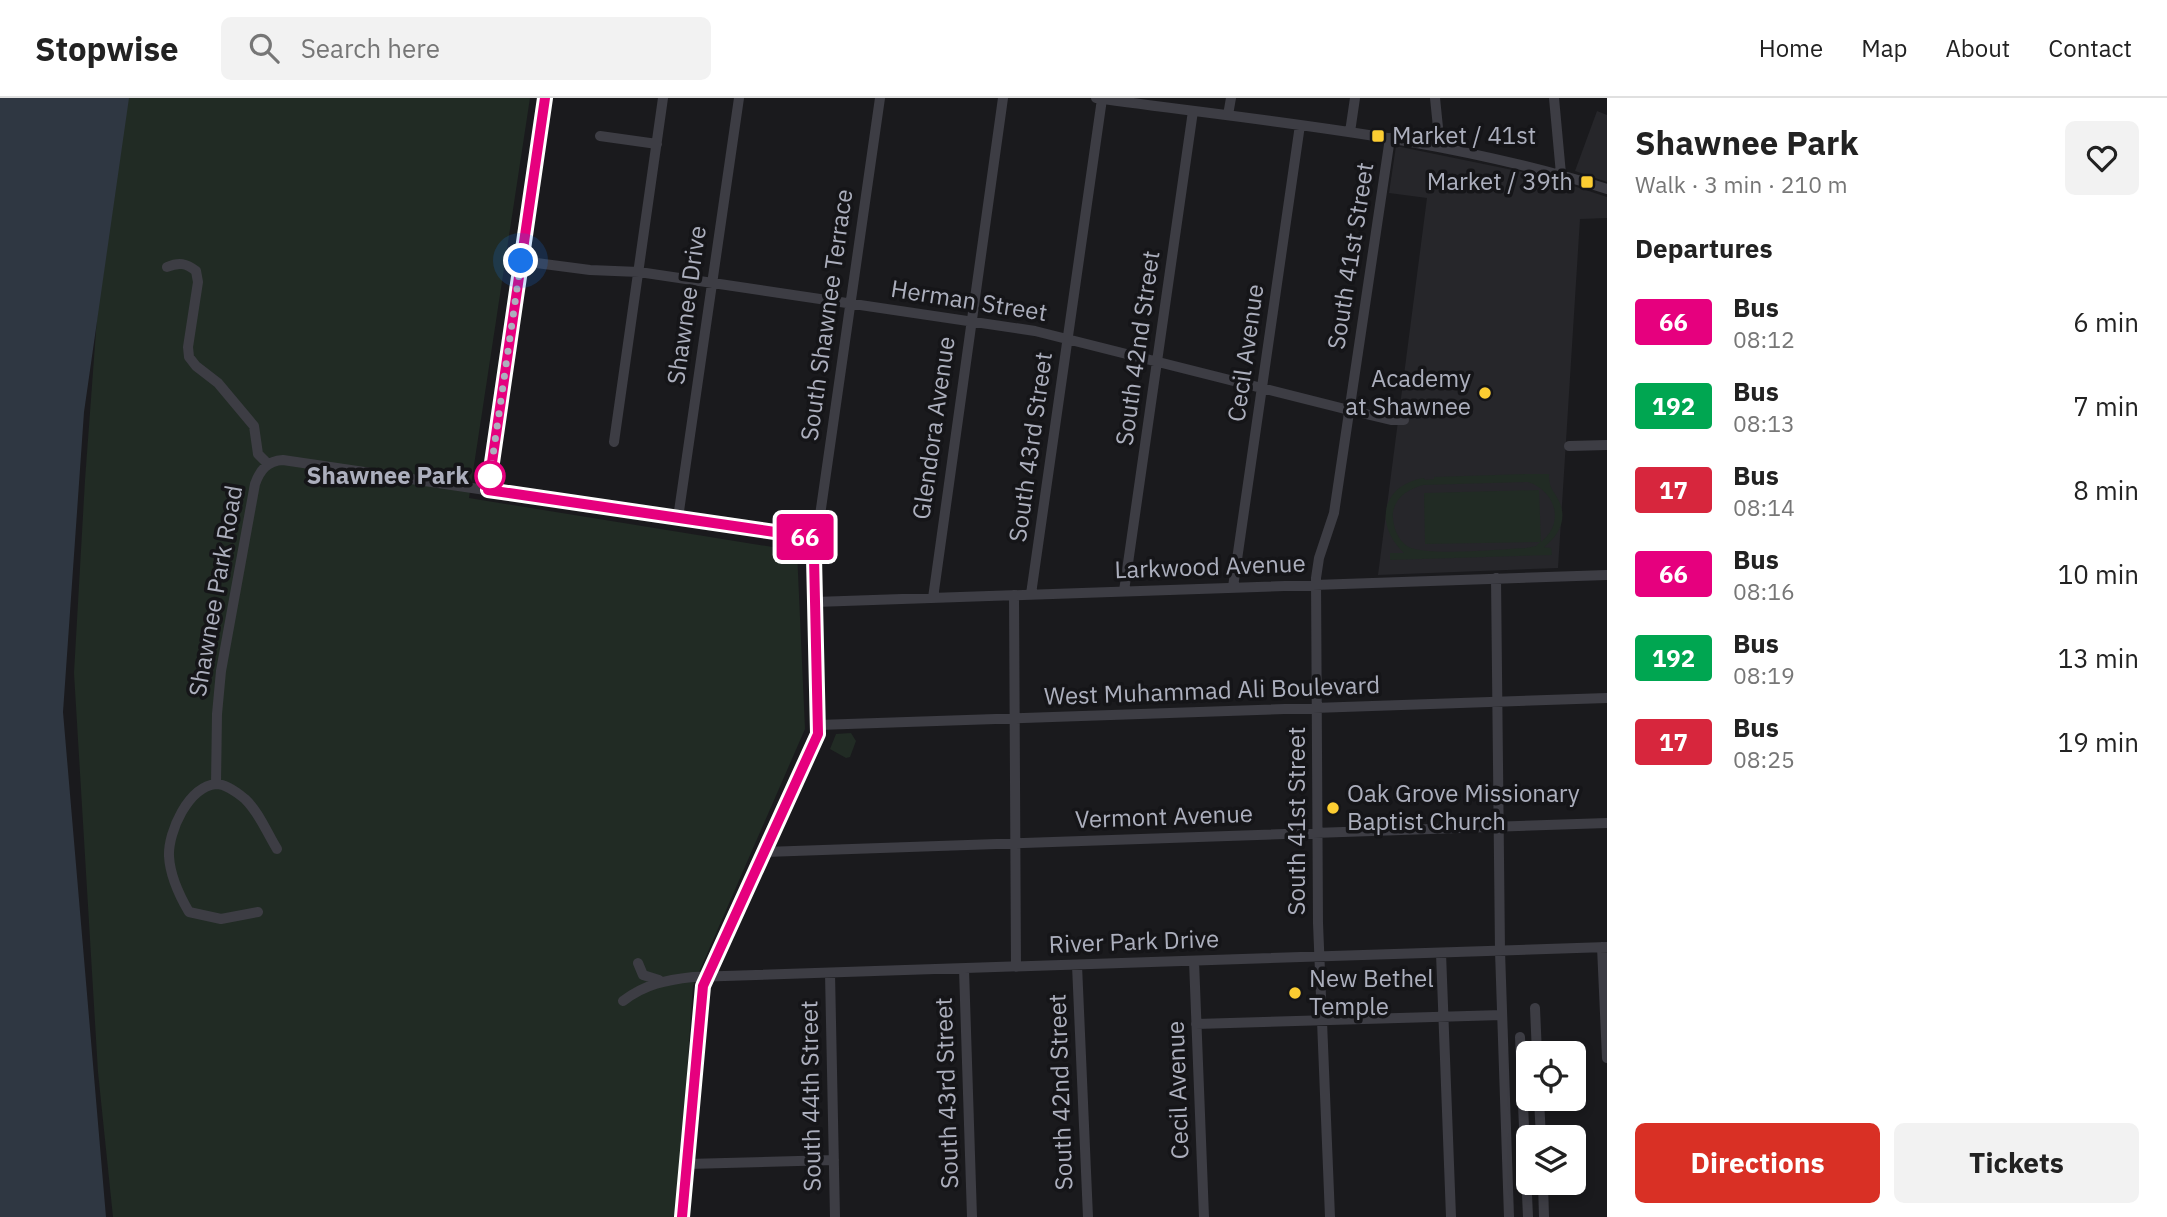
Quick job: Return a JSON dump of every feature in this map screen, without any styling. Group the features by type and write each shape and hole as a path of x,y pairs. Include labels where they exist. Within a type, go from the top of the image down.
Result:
{"street":[{"path":"488,490 545,98"},
{"path":"614,442 663,98"},
{"name":"Shawnee Drive","path":"678,519 738,98"},
{"name":"South Shawnee Terrace","path":"682,1217 703,986 814,746 818,725 814,557 880,98"},
{"name":"Glendora Avenue","path":"933,598 1003,98"},
{"path":"1096,98 1129,100 1390,138 1562,174 1607,189"},
{"path":"1228,115 1231,98"},
{"path":"1350,132 1355,98"},
{"path":"1435,98 1440,147"},
{"path":"1554,98 1562,174"},
{"name":"South 43rd Street","path":"1031,594 1102,99"},
{"name":"South 42nd Street","path":"1124,591 1193,111"},
{"name":"Cecil Avenue","path":"1233,587 1300,125"},
{"path":"600,136 657,144"},
{"name":"South 41st Street","path":"1330,1217 1319,957 1316,585 1320,558 1334,513 1390,138"},
{"name":"Herman Street","path":"521,261 590,270 639,272 1035,331 1349,410 1391,420 1404,420"},
{"path":"167,267 177,263 188,265 196,271 198,282 188,357 195,366 218,383 254,426 258,454 268,464"},
{"path":"1569,446 1607,445"},
{"name":"Shawnee Park Road","path":"216,784 217,714 224,647 252,493 257,478 268,464 283,460 816,538"},
{"name":"Larkwood Avenue","path":"815,601 1607,575"},
{"path":"1496,578 1500,951 1509,1217"},
{"path":"1014,594 1016,967"},
{"name":"West Muhammad Ali Boulevard","path":"818,725 1607,698"},
{"path":"258,912 221,919 189,912 174,881 169,855 171,838 183,809 196,796 216,784 227,787 250,803 276,849"},
{"name":"Vermont Avenue","path":"765,852 1607,823"},
{"path":"1605,947 1607,1058"},
{"name":"River Park Drive","path":"623,1001 639,990 662,981 707,977 1605,947"},
{"path":"1441,953 1451,1217"},
{"name":"Cecil Avenue","path":"1194,961 1205,1217"},
{"path":"638,963 643,975 662,981"},
{"name":"South 42nd Street","path":"1077,965 1088,1217"},
{"name":"South 43rd Street","path":"964,969 972,1217"},
{"name":"South 44th Street","path":"830,973 835,1217"},
{"path":"1535,1008 1536,1041"},
{"path":"1196,1024 1503,1015"},
{"path":"1520,1037 1528,1217"},
{"path":"687,1164 834,1160"},
{"path":"1543,1195 1544,1217"}],"shaded area":[{"path":"0,98 129,98 84,412 63,712 106,1217 0,1217"},
{"name":"Shawnee Park","path":"125,98 530,98 469,498 797,551 805,729 693,986 677,1217 113,1217 98,1072 74,673 98,304"},
{"path":"1597,111 1607,115 1607,182 1575,171"},
{"name":"Academy at Shawnee","path":"1396,146 1546,177 1607,197 1607,218 1580,219 1558,568 1378,575 1427,198 1389,193"},
{"path":"1549,474 1551,486 1562,508 1560,527 1554,538 1544,547 1551,548 1552,555 1390,560 1390,553 1404,553 1388,530 1387,508 1391,497 1410,482 1434,477","holes":["1528,482 1538,486 1551,500 1555,517 1553,526 1541,542 1539,490 1424,493 1425,544 1540,542 1536,546 1429,551 1407,546 1394,527 1393,512 1400,497 1423,485"]},
{"path":"851,733 856,741 850,757 846,758 830,749 836,734"}],"bus line":[{"name":"66","path":"545,98 488,490 816,538 814,557 818,734 703,986 682,1217"}],"place":[{"name":"Market / 41st","path":"1378,136"},
{"name":"Market / 39th","path":"1587,182"},
{"name":"Academy at Shawnee","path":"1485,393"},
{"name":"Shawnee Park","path":"490,476"},
{"name":"Oak Grove Missionary Baptist Church","path":"1333,808"},
{"name":"New Bethel Temple","path":"1295,993"}],"route":[{"path":"490,476 521,261"}]}
